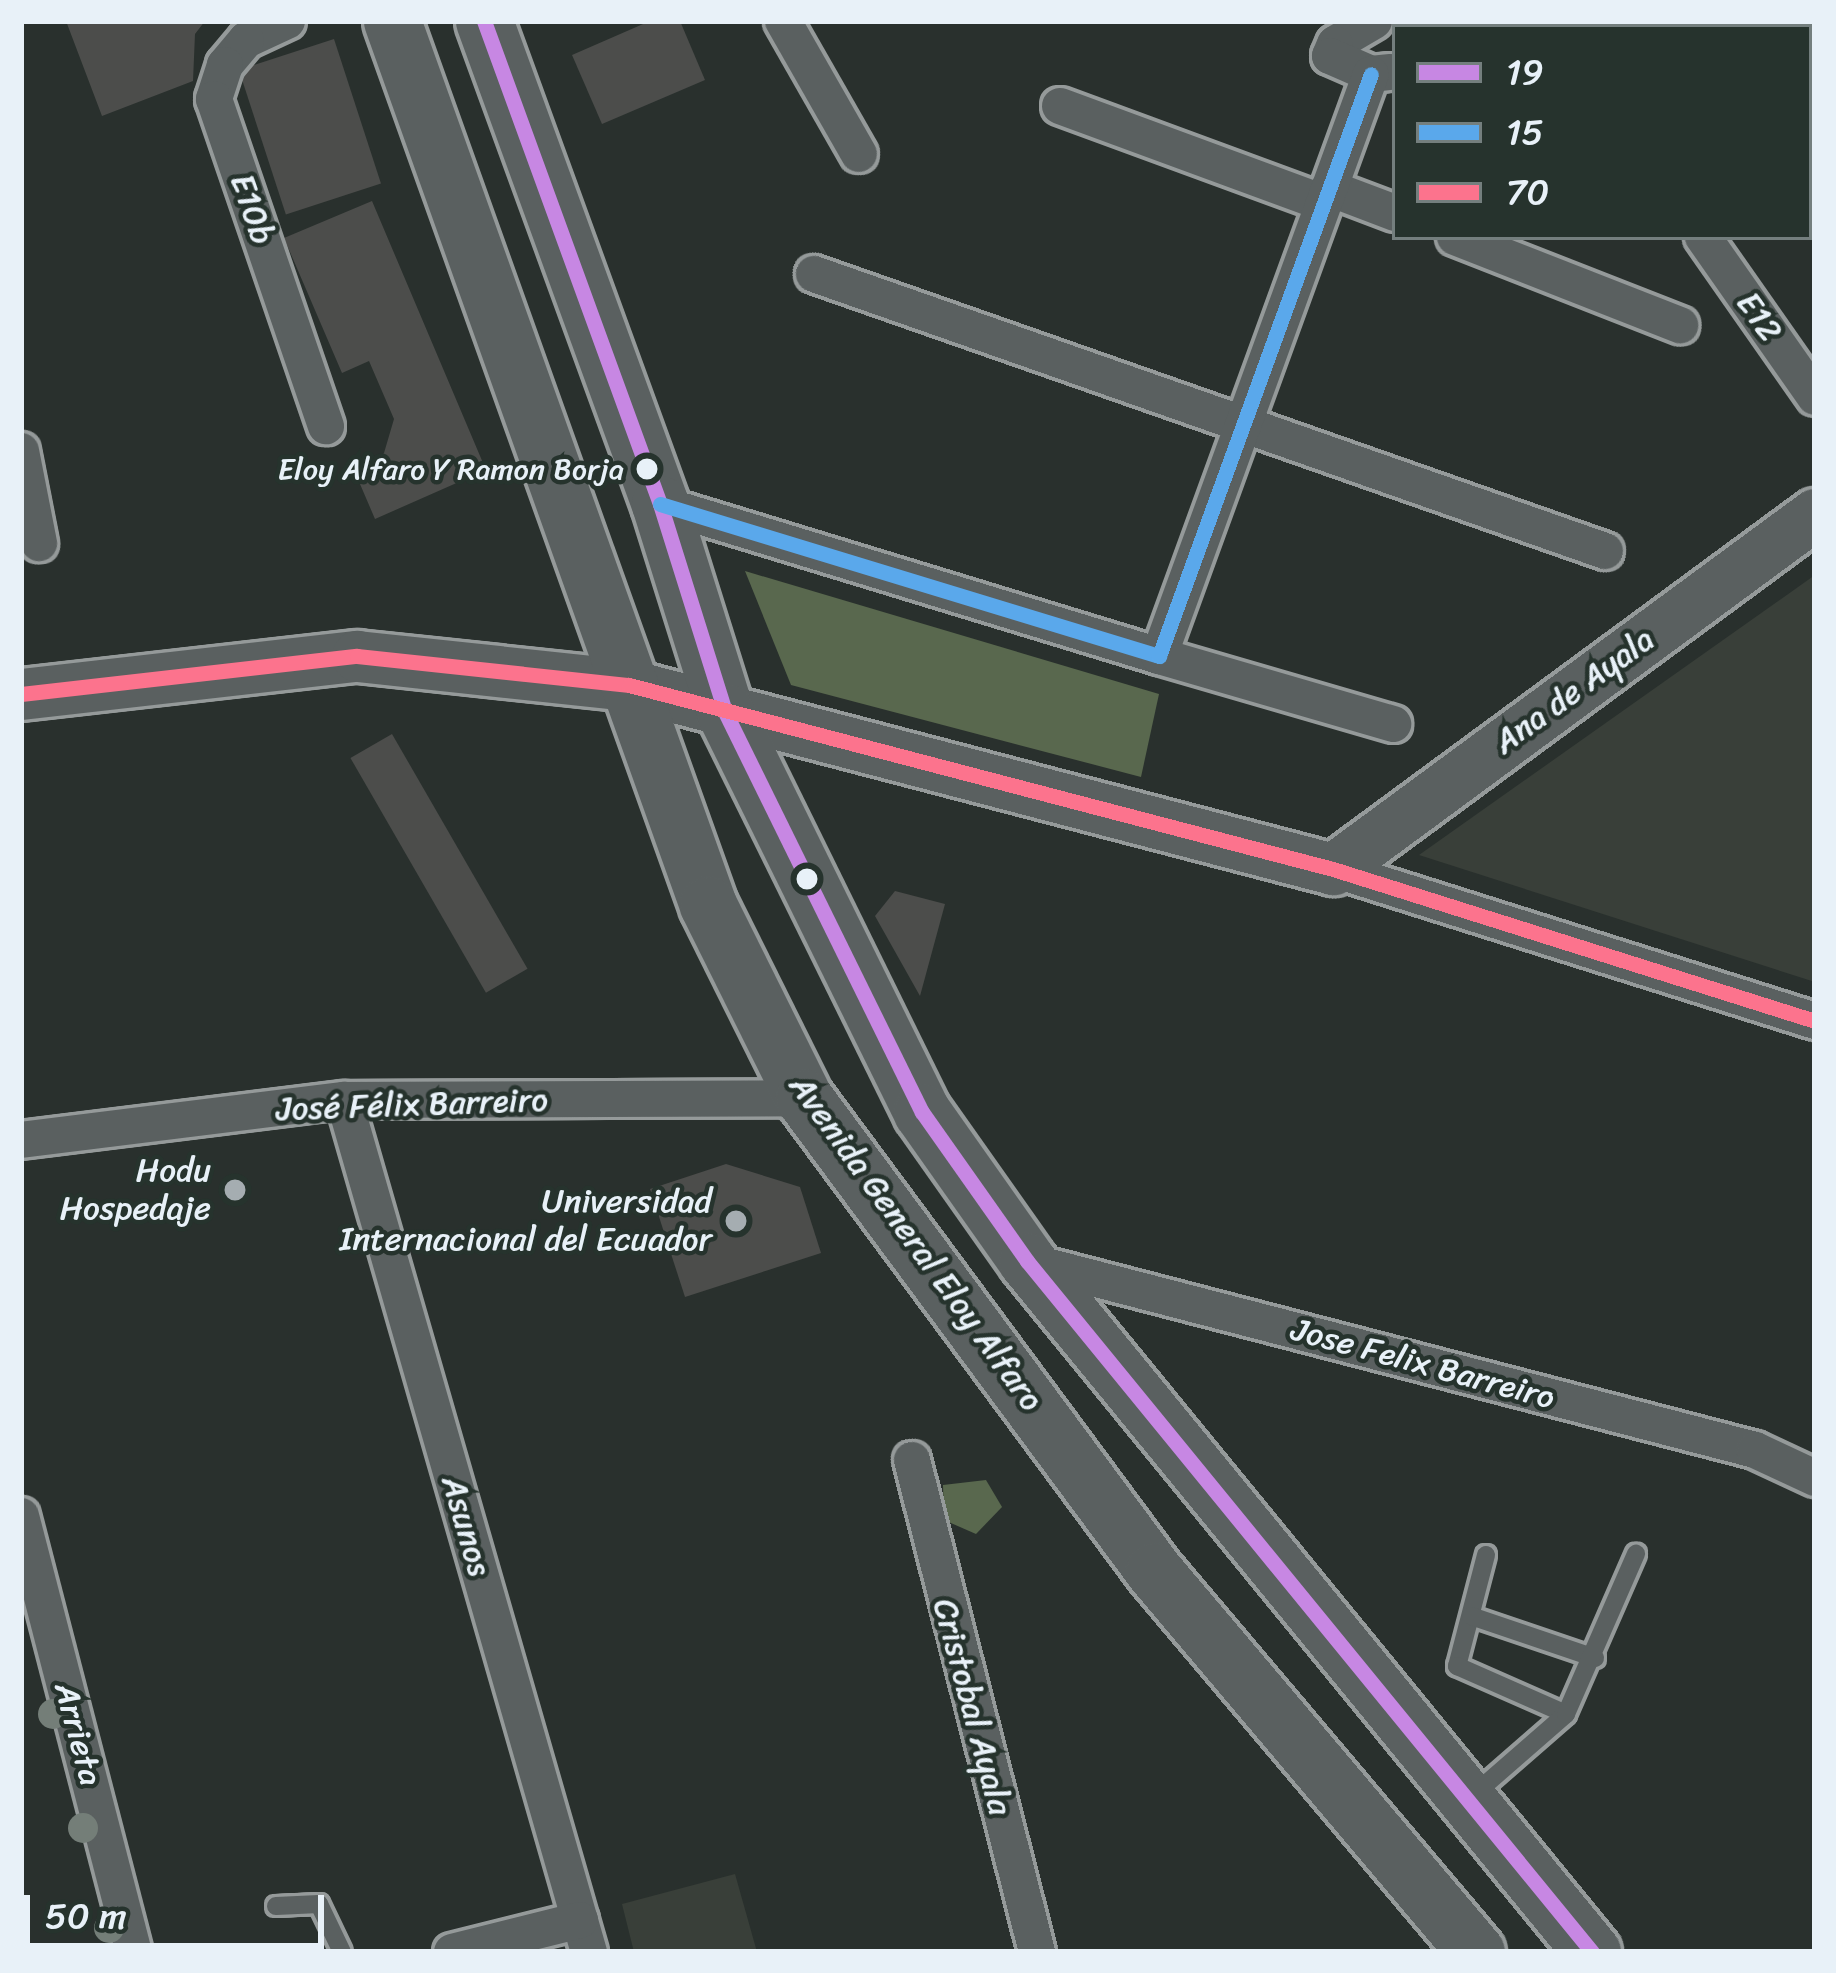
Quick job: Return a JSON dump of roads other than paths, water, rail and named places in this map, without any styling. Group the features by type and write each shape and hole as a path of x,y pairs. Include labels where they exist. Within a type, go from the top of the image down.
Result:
{"main road":[{"name":"Avenida General Eloy Alfaro","path":"392,21 568,497 628,685 708,904 804,1098 1154,1571 1477,1952"},
{"path":"484,21 660,504 724,712 922,1112 1027,1261 1592,1952"}],"street":[{"name":"E10b","path":"287,21 246,40 225,65 214,99 326,426"},
{"path":"783,21 859,154"},
{"path":"1159,656 1326,195 1383,73 1330,56 1335,44 1376,21"},
{"path":"1060,106 1326,195 1392,212"},
{"path":"1463,240 1680,325"},
{"name":"E12","path":"1705,240 1815,397"},
{"path":"814,274 1245,419 1605,551"},
{"path":"21,451 39,543"},
{"path":"660,504 1393,724"},
{"name":"Ana de Ayala","path":"1333,869 1815,514"},
{"path":"21,694 358,656 628,685 1333,869 1815,1021"},
{"name":"José Félix Barreiro","path":"21,1140 344,1100 804,1098"},
{"name":"Asunos","path":"344,1100 584,1936"},
{"name":"Jose Felix Barreiro","path":"1027,1261 1755,1450 1815,1478"},
{"name":"Cristobal Ayala","path":"912,1460 1037,1952"},
{"name":"Arrieta","path":"21,1516 134,1952"},
{"path":"452,1952 584,1936"}],"lane":[{"path":"1468,1800 1566,1714 1595,1658 1636,1554"},
{"path":"1486,1555 1456,1666 1566,1714"},
{"path":"1471,1616 1595,1658"},
{"path":"276,1906 319,1904 343,1952"}],"place":[{"name":"Eloy Alfaro Y Ramon Borja","path":"647,469"},
{"name":"Hodu Hospedaje","path":"235,1190"},
{"name":"Universidad Internacional del Ecuador","path":"736,1221"}]}
